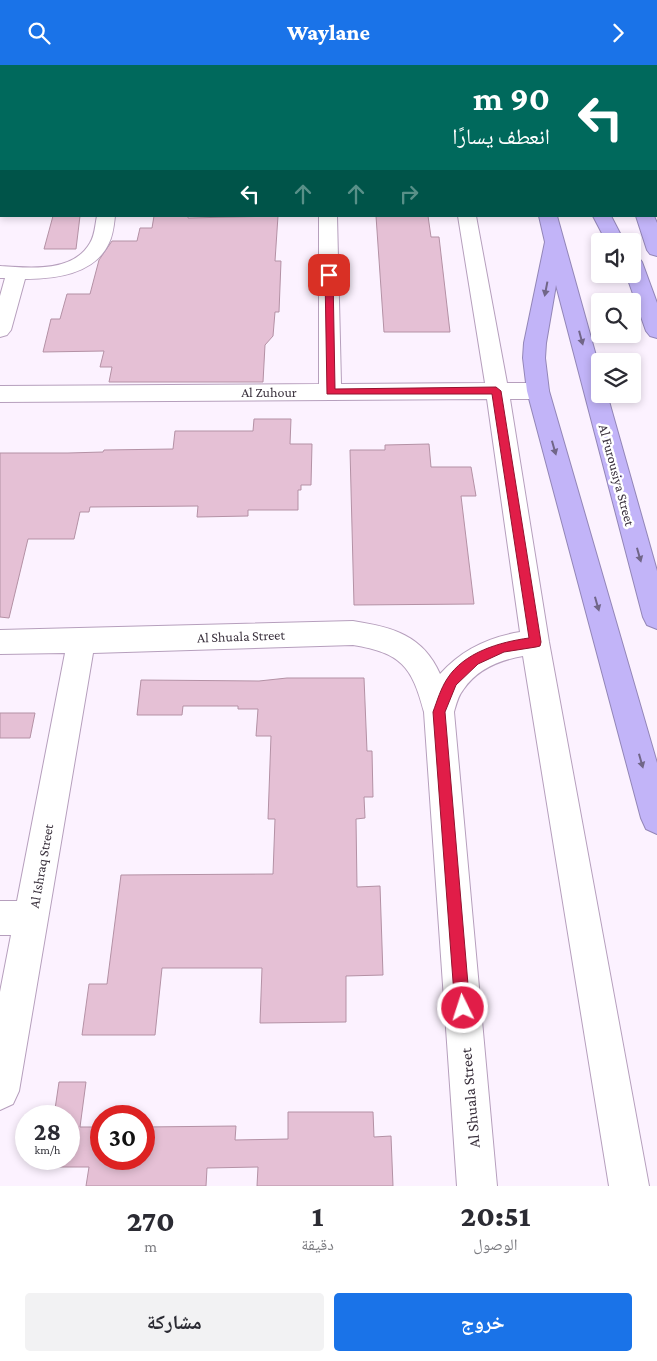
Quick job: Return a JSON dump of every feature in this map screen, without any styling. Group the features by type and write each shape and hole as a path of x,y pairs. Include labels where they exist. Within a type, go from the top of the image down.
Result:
{"highway":[{"name":"Al Furousiya Street","path":"548,217 657,617"},
{"path":"603,217 611,233"},
{"path":"616,217 622,233"},
{"path":"645,217 657,250"},
{"path":"555,241 535,343 534,358 538,391 657,818"},
{"path":"635,283 654,323"},
{"path":"640,283 654,323"}],"street":[{"path":"0,330 8,273 63,270 83,262 99,245 106,217"},
{"path":"328,217 330,392"},
{"path":"467,217 536,642 629,1186"},
{"name":"Al Zuhour","path":"0,394 538,391"},
{"name":"Al Shuala Street","path":"0,641 81,641 354,633 379,637 402,647 421,663 433,685 439,712 477,1186"},
{"name":"Al Ishraq Street","path":"0,1091 16,918 81,641"},
{"name":"Al Shuala Street","path":"439,712 451,682 474,660 502,647 536,642"}],"building":[{"path":"53,217 80,217 76,249 44,249"},
{"path":"154,217 278,217 275,261 281,261 279,312 275,312 273,336 265,345 263,382 109,382 112,367 100,367 104,351 43,352 51,319 60,319 67,294 90,294 99,260 112,241 137,241 140,228 152,228"},
{"path":"376,217 428,217 431,237 439,237 450,332 384,332"},
{"path":"254,419 291,419 290,444 312,444 311,485 301,485 301,490 298,490 298,510 248,510 248,516 197,517 198,506 90,507 89,512 80,512 74,539 28,539 9,618 0,617 0,453 68,453 103,452 104,450 173,449 175,431 253,431"},
{"path":"429,444 431,467 471,467 476,496 461,496 474,604 354,605 350,450 385,450 385,445"},
{"path":"287,678 364,678 367,751 372,751 373,797 364,797 365,818 356,819 357,887 380,886 383,975 346,976 346,1022 260,1023 262,968 162,968 155,1035 82,1035 89,984 107,984 121,875 273,874 275,819 268,819 271,736 256,736 258,709 238,709 238,706 183,706 182,715 137,715 141,680 259,681"},
{"path":"0,713 35,713 30,738 0,738"},
{"path":"59,1082 86,1082 80,1127 80,1105 56,1105"},
{"path":"288,1112 373,1112 374,1137 391,1136 393,1186 257,1186 258,1167 207,1168 206,1186 86,1186 89,1167 80,1167 80,1127 90,1127 90,1170 155,1170 155,1127 236,1126 235,1140 288,1139"}],"route":[{"path":"329,275 330,392 496,391 536,642 502,647 474,660 451,682 439,712 463,1008"}]}
